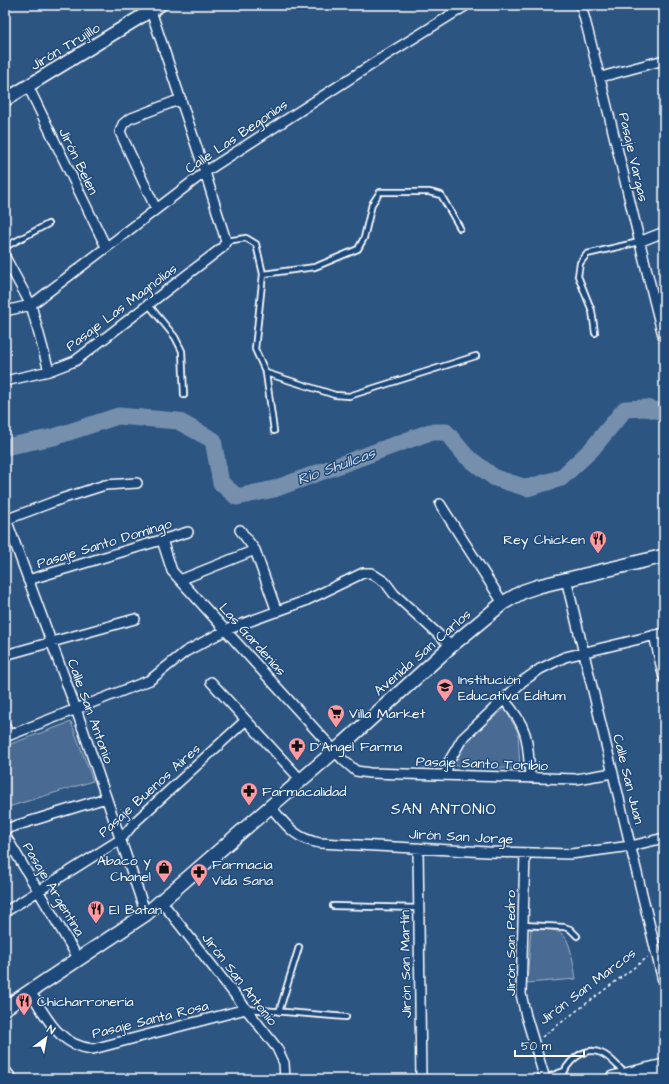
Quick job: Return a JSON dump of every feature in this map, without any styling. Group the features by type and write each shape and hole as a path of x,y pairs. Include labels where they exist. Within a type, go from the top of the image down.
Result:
{"main road":[{"name":"Avenida San Carlos","path":"5,1008 146,914 301,780 451,646 503,603 524,591 566,579 664,556"},
{"path":"613,1079 664,1068"}],"street":[{"name":"Calle Las Begonias","path":"31,305 205,172 467,5"},
{"name":"Pasaje Vargas","path":"581,5 601,77 639,242 664,339"},
{"path":"156,8 181,99 205,172 224,244"},
{"name":"Jirón Trujillo","path":"5,100 156,8"},
{"path":"601,77 664,60"},
{"name":"Jirón Belen","path":"28,86 106,247"},
{"path":"156,209 120,132 123,124 129,119 181,99"},
{"path":"639,242 664,232"},
{"name":"Pasaje Las Magnolias","path":"5,381 49,371 75,361 224,244"},
{"path":"5,257 31,305 49,371"},
{"path":"5,311 31,305"},
{"path":"5,520 61,499 105,485 137,484"},
{"path":"440,504 503,603"},
{"name":"Calle San Antonio","path":"5,520 76,709 146,914"},
{"path":"240,530 255,550 277,612"},
{"name":"Pasaje Santo Domingo","path":"28,580 188,532"},
{"name":"Las Gardenias","path":"162,540 172,571 335,750"},
{"path":"180,580 255,550"},
{"path":"5,726 7,736 150,680 185,652 226,630 305,601 363,573 371,573 378,577 394,594 451,646"},
{"name":"Calle San Juan","path":"566,579 631,846 658,945 664,985"},
{"path":"5,655 135,619"},
{"path":"446,775 448,763 459,744 523,681 540,669 558,660 584,652 664,633"},
{"path":"654,635 664,678"},
{"path":"211,682 301,780"},
{"path":"504,700 520,719 527,738 530,778"},
{"name":"Pasaje Buenos Aires","path":"5,912 121,839 135,822 246,720"},
{"name":"Pasaje Santo Toribio","path":"335,750 356,771 370,773 576,780 613,773"},
{"path":"5,829 106,798"},
{"name":"Jirón San Jorge","path":"270,806 294,833 310,841 525,853 582,853 631,846 664,838"},
{"name":"Pasaje Argentina","path":"5,835 78,958"},
{"name":"Jirón San Martín","path":"418,848 421,1079"},
{"name":"Jirón San Pedro","path":"525,853 522,994 534,1043 545,1078"},
{"name":"Jirón San Antonio","path":"161,901 280,1054 284,1063 285,1079"},
{"name":"Pasaje Santa Rosa","path":"30,991 58,1034 76,1045 93,1049 246,1009"},
{"path":"5,1070 12,1079"}],"lane":[{"path":"263,274 315,267 358,249 364,238 372,204 380,192 429,192 441,195 460,228"},
{"path":"5,247 48,224"},
{"path":"224,244 246,238 256,244 263,274 255,349 266,373 274,431"},
{"path":"596,333 592,311 578,276 580,263 587,254 639,242"},
{"path":"148,304 175,337 182,351 184,395"},
{"path":"266,373 335,395 349,396 476,356"},
{"path":"333,906 419,908"},
{"path":"523,925 564,927 570,929 577,936"},
{"path":"279,1012 299,947"},
{"name":"Pasaje Santa Rosa","path":"246,1009 346,1017"},
{"path":"562,1079 564,1071 572,1060 584,1053 595,1052 604,1054 628,1076"},
{"path":"545,1078 564,1071"}],"path":[{"name":"Jirón San Marcos","path":"534,1043 658,945"}],"shaded area":[{"path":"505,709 518,732 520,769 449,765 473,733"},
{"path":"71,722 93,781 5,808 5,746"},
{"path":"531,929 547,929 559,932 565,937 572,955 576,979 527,983"}],"waterway":[{"name":"Rio Shullcas","path":"5,447 54,437 118,416 178,421 213,440 221,483 237,497 274,489 430,432 446,432 466,456 495,478 527,488 561,478 591,450 625,409 646,408 664,412"}],"place":[{"name":"Rey Chicken","path":"598,554"},
{"name":"Institución Educativa Editum","path":"445,702"},
{"name":"Villa Market","path":"336,728"},
{"name":"D'Angel Farma","path":"297,761"},
{"name":"Farmacalidad","path":"249,806"},
{"name":"Abaco y Chanel","path":"164,883"},
{"name":"Farmacia Vida Sana","path":"199,887"},
{"name":"El Batan","path":"96,924"},
{"name":"Chicharronería","path":"24,1016"}],"district":[{"name":"SAN ANTONIO","path":"444,809"}]}
